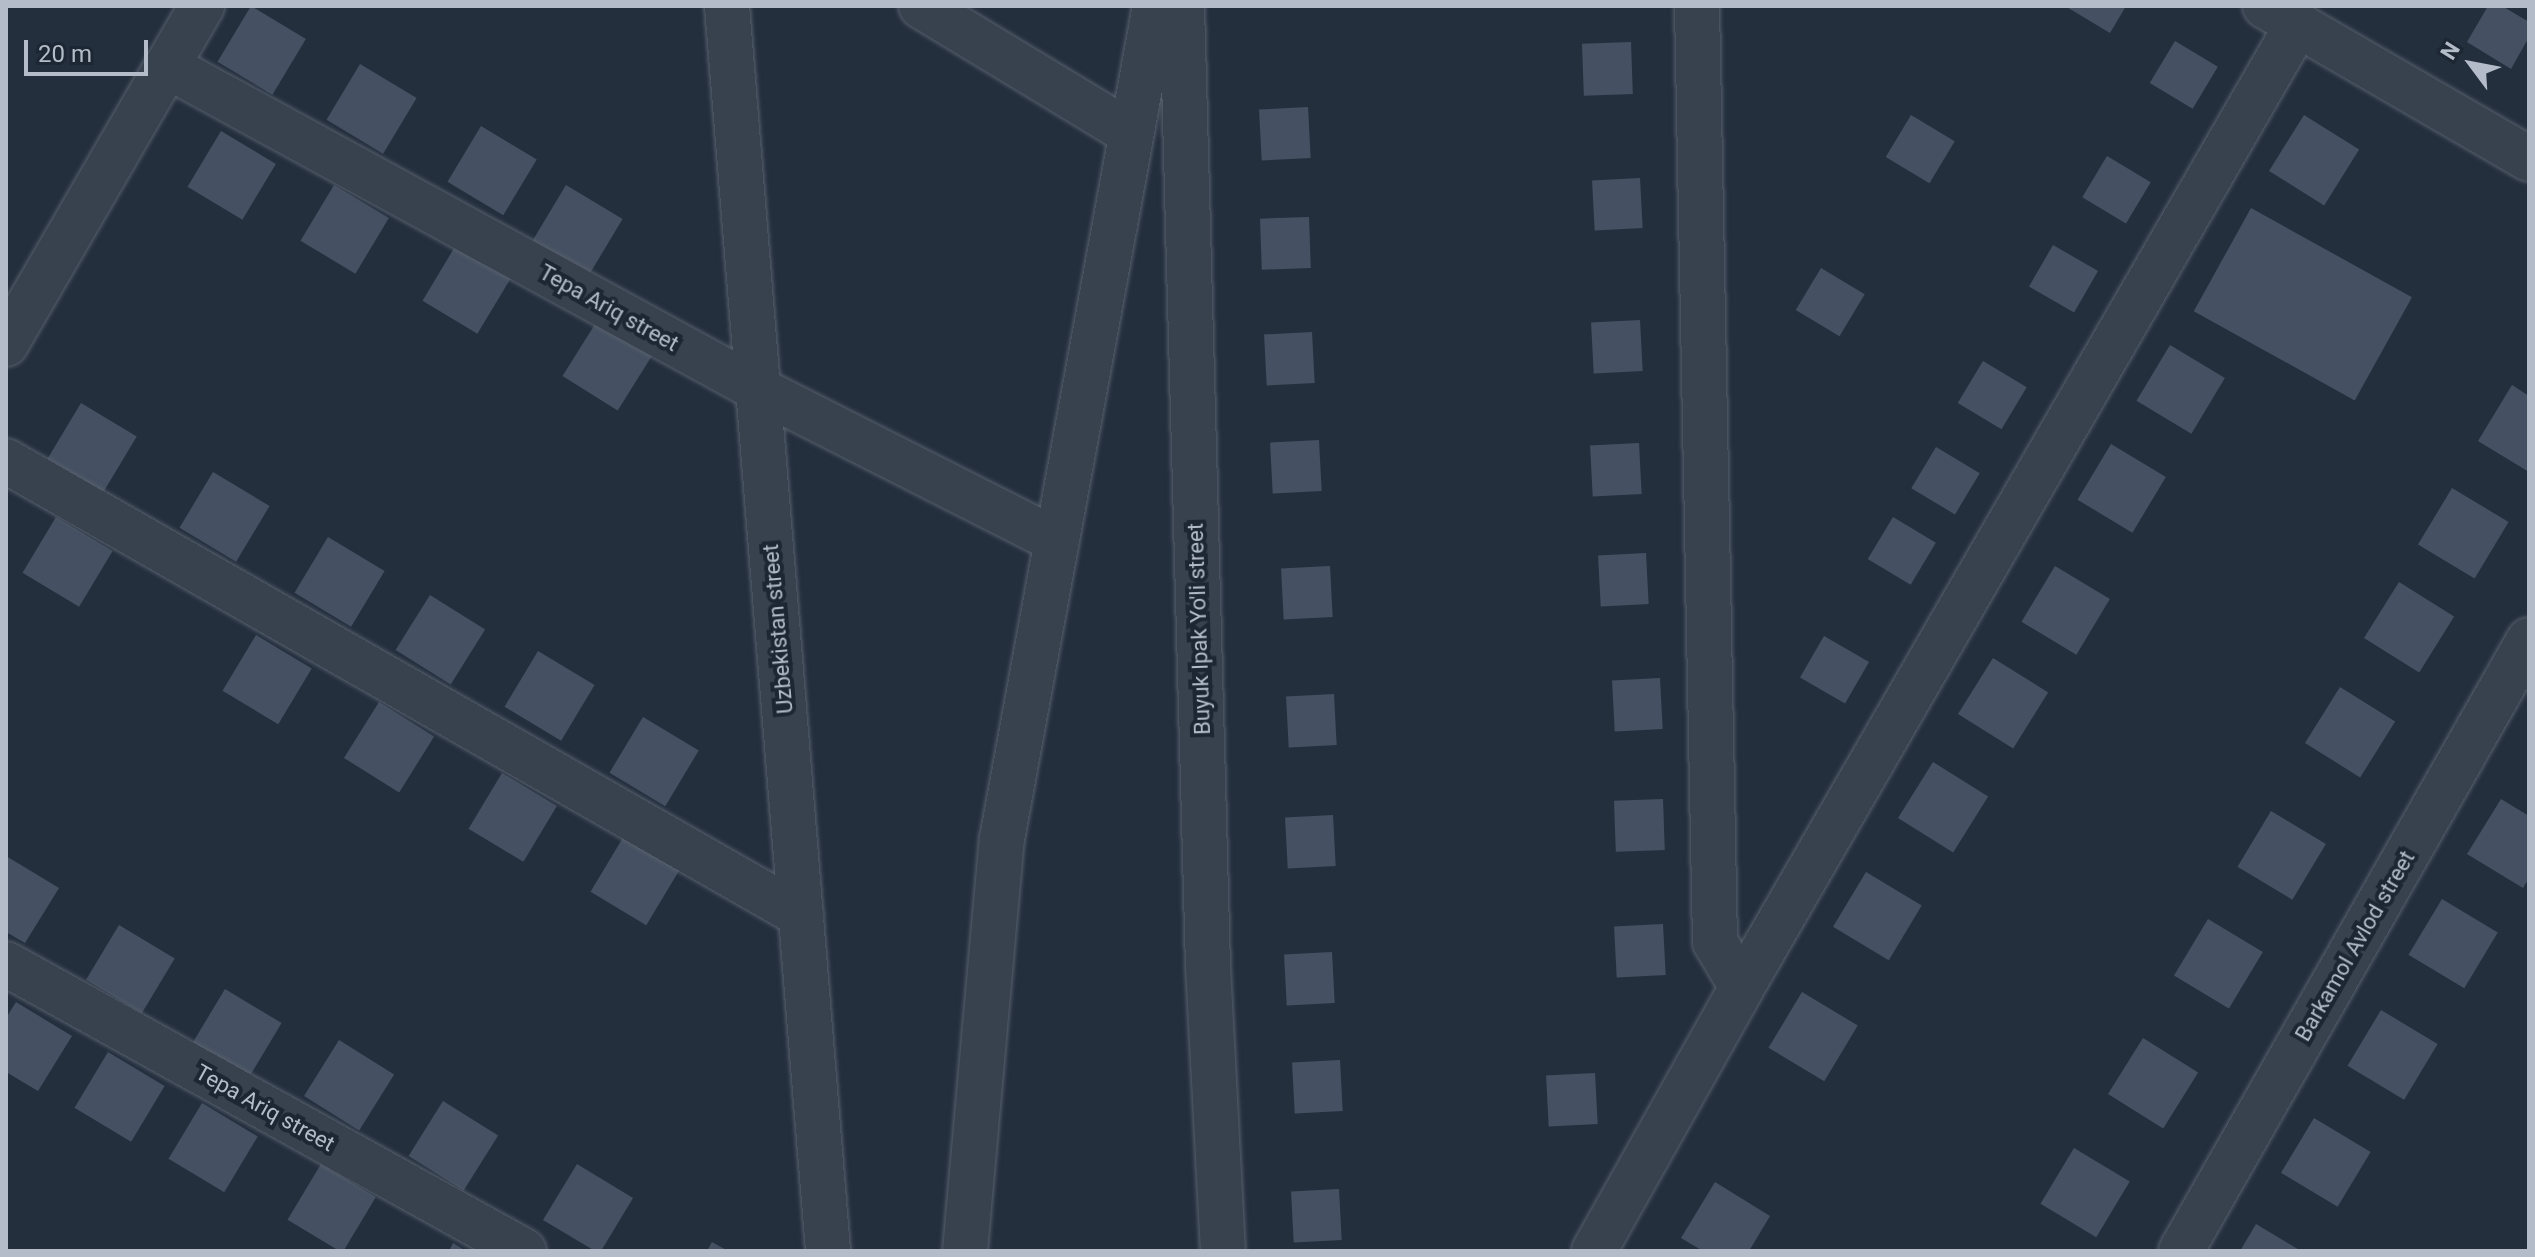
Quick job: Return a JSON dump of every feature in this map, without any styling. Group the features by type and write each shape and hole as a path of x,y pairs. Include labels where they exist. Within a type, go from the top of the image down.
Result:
{"street":[{"path":"6,344 202,6"},
{"name":"Uzbekistan street","path":"727,6 828,1251"},
{"path":"921,6 1131,133"},
{"path":"965,1251 1002,839 1155,6"},
{"name":"Buyuk Ipak Yo'li street","path":"1182,6 1207,950 1223,1251"},
{"path":"1697,6 1715,942 1742,987"},
{"path":"1594,1251 2282,15 2529,159"},
{"name":"Tepa Ariq street","path":"167,66 758,389 1057,541"},
{"path":"6,461 801,915"},
{"name":"Barkamol Avlod street","path":"2181,1251 2529,640"},
{"name":"Tepa Ariq street","path":"6,964 524,1251"}],"building":[{"path":"251,6 306,39 272,95 218,62"},
{"path":"2065,6 2126,6 2110,33"},
{"path":"2488,6 2502,6 2529,22 2529,37 2511,69 2467,42"},
{"path":"2175,41 2218,67 2193,109 2150,83"},
{"path":"1631,42 1633,94 1584,96 1582,44"},
{"path":"360,64 417,98 383,154 327,120"},
{"path":"1308,107 1311,158 1262,160 1259,110"},
{"path":"1911,115 1955,141 1929,183 1886,157"},
{"path":"2304,115 2359,149 2324,205 2269,171"},
{"path":"481,126 537,159 503,215 448,182"},
{"path":"221,131 276,164 242,220 188,187"},
{"path":"2107,156 2151,182 2126,223 2082,197"},
{"path":"1640,178 1643,228 1595,230 1592,181"},
{"path":"334,185 389,218 355,274 301,241"},
{"path":"566,185 623,219 589,275 533,241"},
{"path":"2251,208 2412,297 2355,400 2194,311"},
{"path":"1309,217 1311,268 1262,270 1260,219"},
{"path":"456,245 511,278 477,334 423,301"},
{"path":"2053,245 2098,271 2074,313 2029,287"},
{"path":"1821,268 1865,294 1839,336 1796,310"},
{"path":"1640,320 1643,371 1594,373 1591,323"},
{"path":"597,321 652,355 618,411 563,376"},
{"path":"1312,332 1315,383 1267,385 1264,335"},
{"path":"2170,345 2225,378 2191,434 2137,401"},
{"path":"1983,361 2027,387 2001,429 1958,403"},
{"path":"2512,385 2529,396 2529,472 2478,441"},
{"path":"81,403 137,436 103,492 48,459"},
{"path":"1319,440 1322,491 1273,493 1270,443"},
{"path":"1639,443 1642,494 1593,496 1590,446"},
{"path":"2111,444 2166,477 2132,533 2078,500"},
{"path":"1936,447 1980,473 1955,514 1911,488"},
{"path":"213,472 270,506 236,562 180,528"},
{"path":"2452,488 2509,522 2475,579 2418,545"},
{"path":"56,517 113,551 79,607 23,573"},
{"path":"1893,517 1936,543 1911,585 1868,559"},
{"path":"328,537 385,571 351,627 295,593"},
{"path":"1646,553 1649,604 1601,606 1598,556"},
{"path":"1330,566 1333,617 1284,619 1281,569"},
{"path":"2055,566 2110,599 2076,655 2022,622"},
{"path":"2399,582 2454,616 2419,672 2364,638"},
{"path":"430,595 485,629 451,685 396,650"},
{"path":"256,635 312,668 278,724 223,691"},
{"path":"1824,636 1869,662 1845,704 1800,678"},
{"path":"538,651 595,685 561,741 505,707"},
{"path":"1993,658 2048,692 2013,748 1958,714"},
{"path":"1660,678 1663,729 1615,731 1612,681"},
{"path":"2340,687 2395,721 2360,777 2305,743"},
{"path":"1334,694 1337,745 1289,747 1286,697"},
{"path":"379,702 434,736 399,792 344,758"},
{"path":"643,717 699,750 665,806 610,773"},
{"path":"1933,762 1988,796 1953,852 1898,818"},
{"path":"502,773 557,806 523,862 469,829"},
{"path":"1663,799 1665,850 1616,852 1614,801"},
{"path":"2501,799 2529,816 2529,878 2523,888 2467,854"},
{"path":"2271,811 2326,844 2292,900 2238,867"},
{"path":"1333,815 1336,866 1288,868 1285,818"},
{"path":"624,836 680,869 646,925 591,892"},
{"path":"6,856 59,888 25,943 6,932"},
{"path":"1866,872 1922,905 1889,960 1833,927"},
{"path":"2442,899 2498,932 2464,988 2409,955"},
{"path":"2208,919 2263,952 2229,1009 2174,976"},
{"path":"1663,924 1666,975 1617,977 1614,927"},
{"path":"119,925 175,958 142,1013 86,980"},
{"path":"1332,952 1335,1003 1287,1005 1284,955"},
{"path":"225,989 282,1023 249,1078 192,1044"},
{"path":"1802,992 1858,1025 1824,1081 1769,1048"},
{"path":"16,1002 72,1036 38,1091 6,1072 6,1018"},
{"path":"2381,1010 2438,1044 2404,1100 2348,1066"},
{"path":"2143,1038 2198,1072 2163,1128 2108,1094"},
{"path":"339,1040 394,1074 359,1130 304,1096"},
{"path":"108,1052 165,1086 131,1142 75,1108"},
{"path":"1340,1060 1343,1111 1295,1113 1292,1063"},
{"path":"1595,1073 1598,1124 1549,1126 1546,1076"},
{"path":"443,1101 498,1135 464,1191 409,1156"},
{"path":"202,1103 258,1136 224,1192 169,1159"},
{"path":"2314,1118 2371,1152 2338,1207 2281,1173"},
{"path":"2074,1148 2130,1181 2096,1237 2041,1204"},
{"path":"321,1164 376,1197 343,1251 288,1220"},
{"path":"577,1164 633,1198 601,1251 595,1251 543,1220"},
{"path":"1715,1182 1770,1216 1749,1251 1703,1251 1681,1238"},
{"path":"1339,1189 1342,1240 1294,1242 1291,1192"},
{"path":"2256,1224 2301,1251 2240,1251"},
{"path":"712,1242 728,1251 707,1251"},
{"path":"453,1243 466,1251 449,1251"}]}
